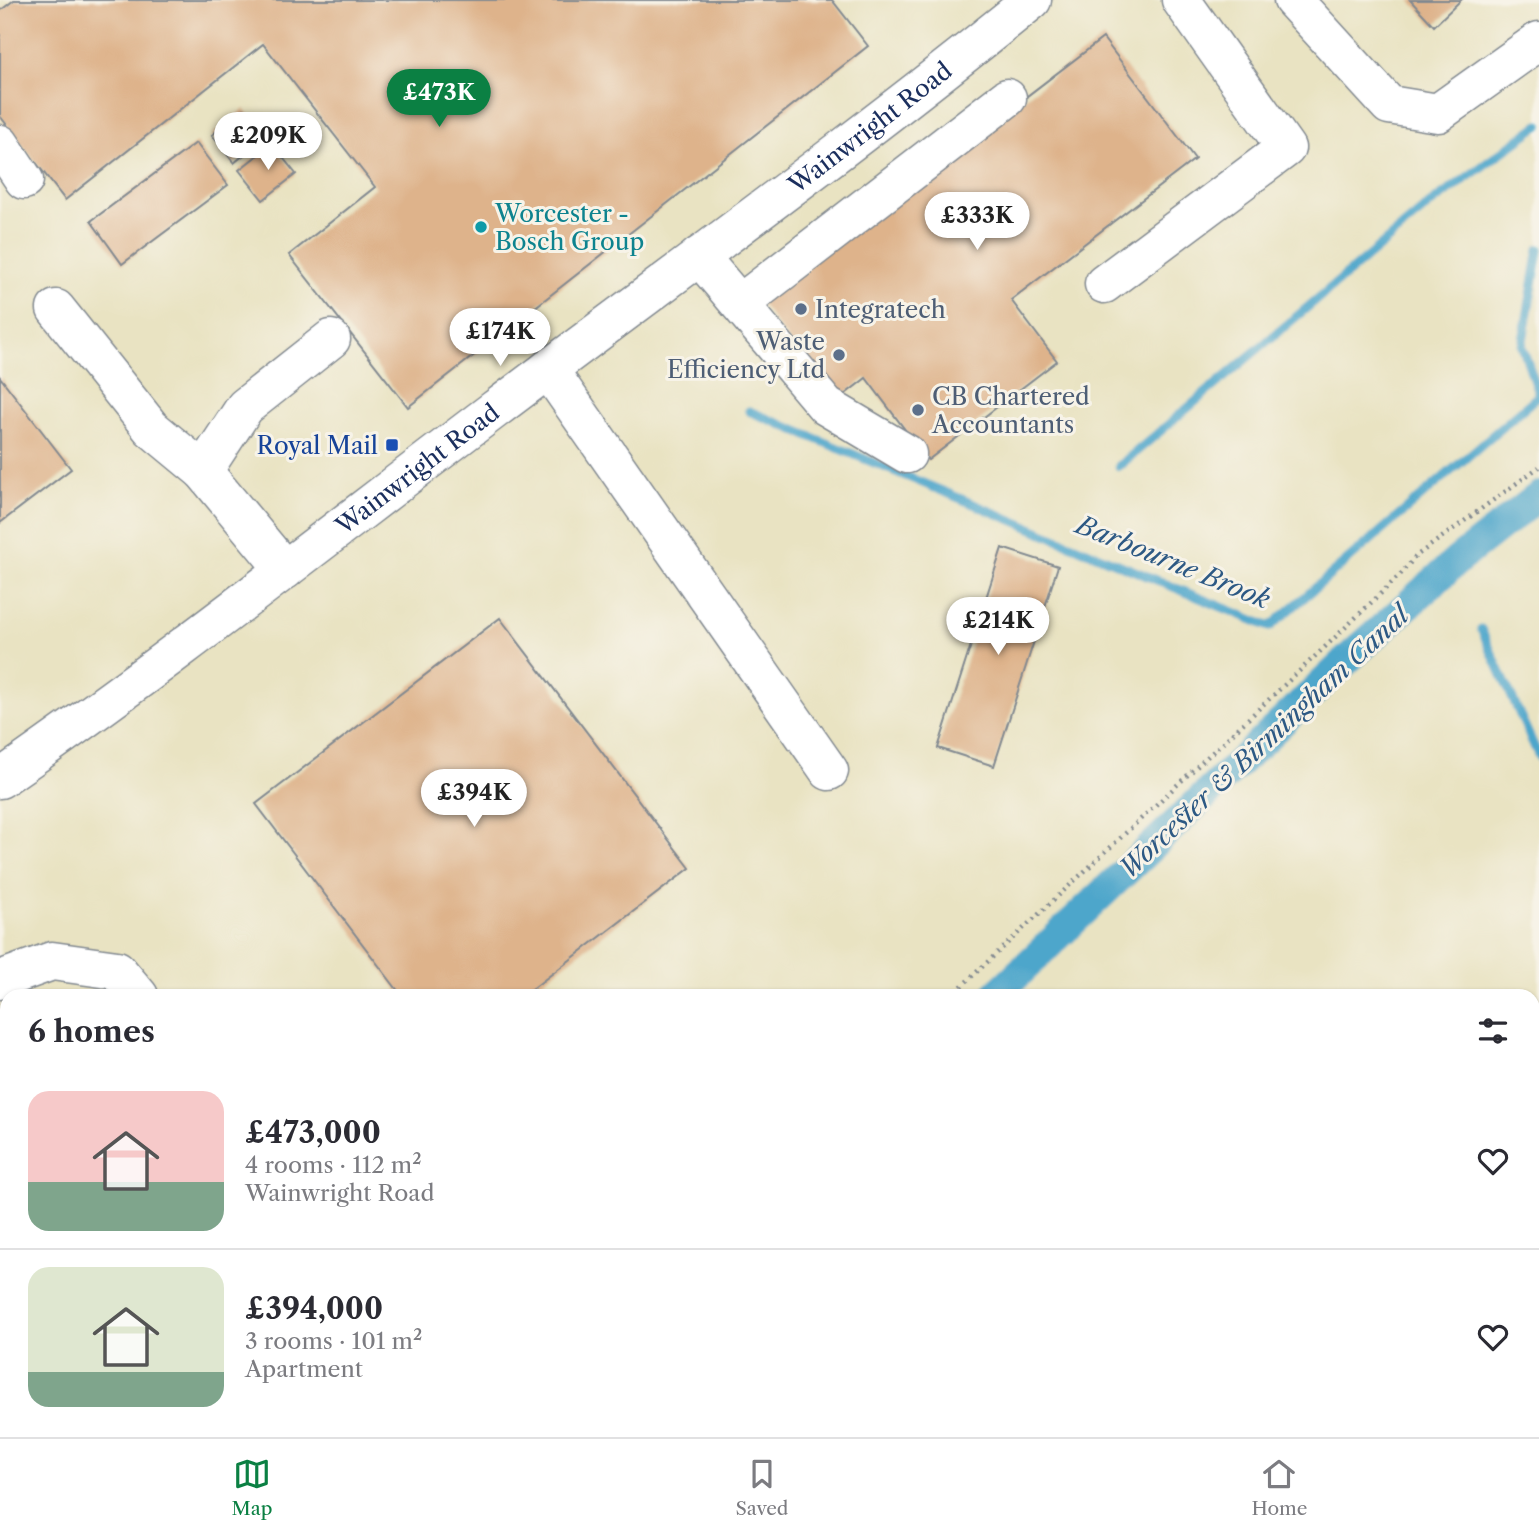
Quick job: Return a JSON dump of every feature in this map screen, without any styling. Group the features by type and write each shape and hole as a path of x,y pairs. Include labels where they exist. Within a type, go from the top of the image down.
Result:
{"street":[{"name":"Wainwright Road","path":"0,779 108,704 934,79 1032,0"},
{"path":"1104,284 1286,148 1181,0"},
{"path":"1293,0 1389,105 1438,113 1539,41"},
{"path":"740,303 1007,98"},
{"path":"0,144 24,180"},
{"path":"699,256 826,406 907,454"},
{"path":"56,309 151,428 203,471 285,570"},
{"path":"203,471 245,407 331,339"},
{"path":"548,369 829,771"},
{"path":"0,980 52,961 128,983"}],"path":[{"path":"959,989 1325,647 1400,575 1416,556 1539,467"}],"building":[{"name":"Worcester - Bosch Group","path":"14,0 832,0 868,46 408,407 289,255 375,187 263,44 65,200 0,116 0,11"},
{"path":"1410,0 1461,0 1434,26"},
{"path":"1103,38 1195,159 1011,300 1057,361 928,460 866,378 835,402 759,301"},
{"path":"244,109 266,137 234,163 212,135"},
{"path":"196,143 228,185 122,264 91,221"},
{"path":"272,144 296,174 263,200 239,170"},
{"path":"0,377 71,469 0,523"},
{"path":"1002,548 1058,566 994,766 938,748"},
{"path":"500,618 690,868 532,989 397,989 256,804"}],"waterway":[{"path":"1119,466 1429,205 1539,125"},
{"name":"Barbourne Brook","path":"749,411 1270,627 1539,395 1522,346 1539,249"},
{"name":"Worcester & Birmingham Canal","path":"1002,989 1350,657 1459,559 1539,496"},
{"name":"Barbourne Brook","path":"1481,629 1539,757"}],"place":[{"name":"Worcester - Bosch Group","path":"481,227"},
{"name":"Integratech","path":"801,309"},
{"name":"Waste Efficiency Ltd","path":"839,355"},
{"name":"CB Chartered Accountants","path":"918,410"},
{"name":"Royal Mail","path":"392,445"}]}
